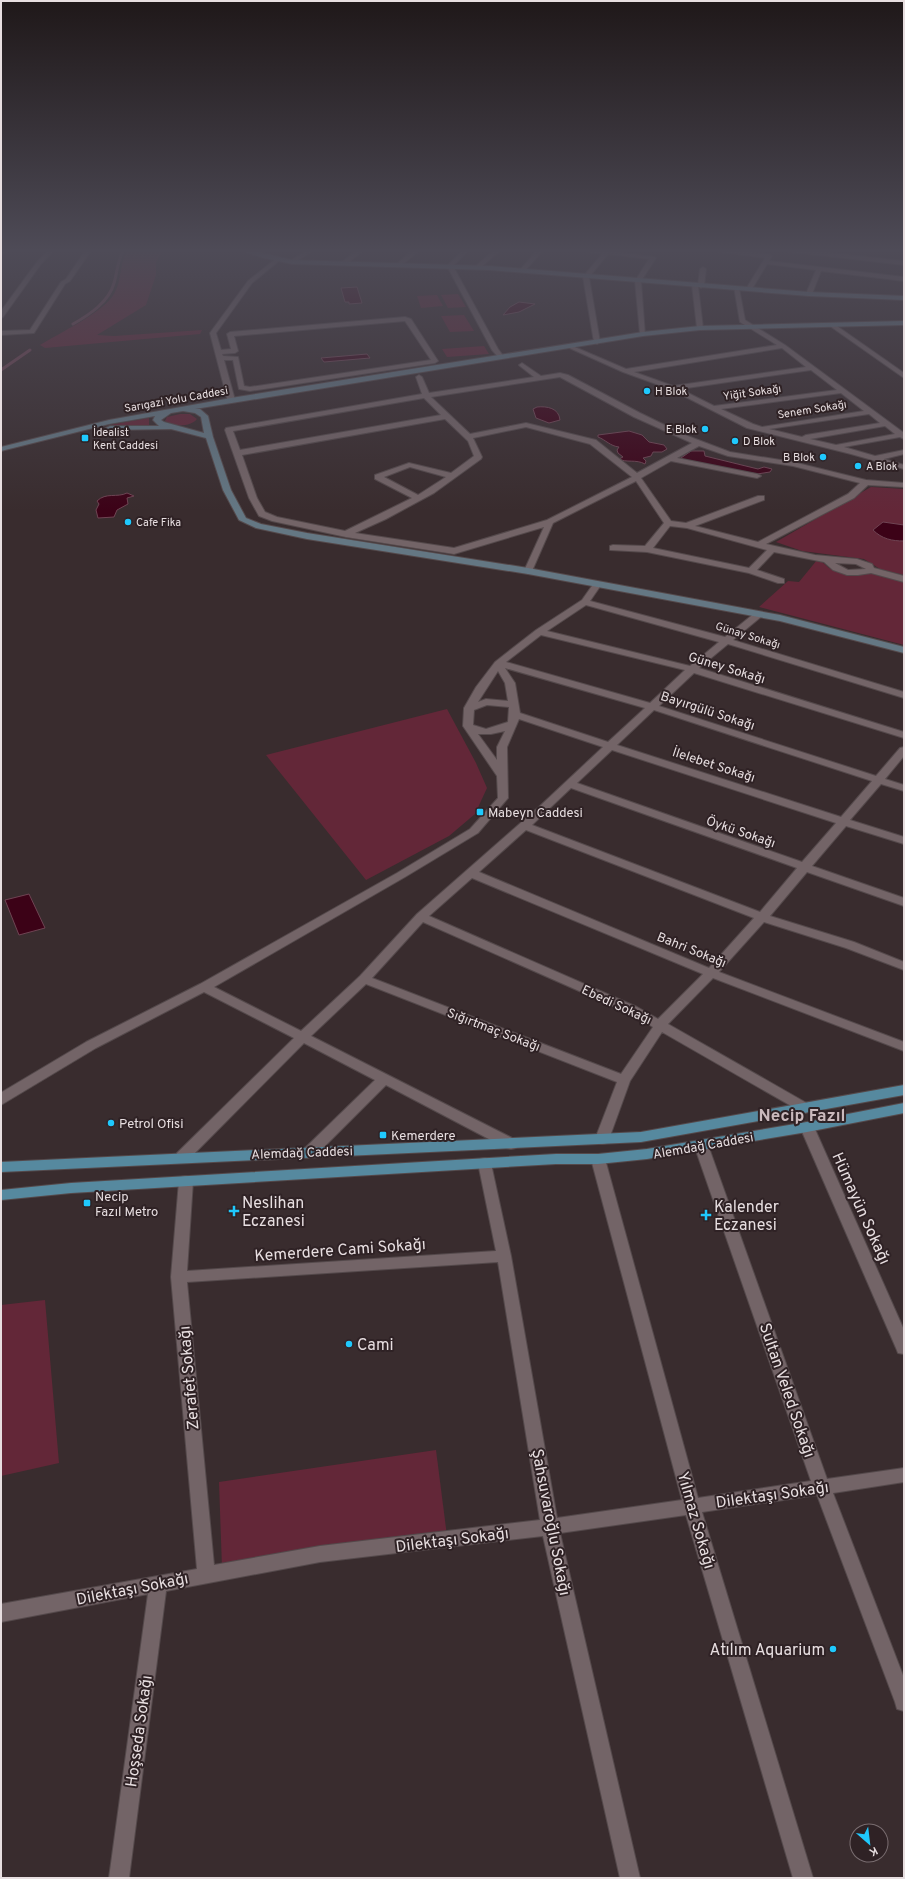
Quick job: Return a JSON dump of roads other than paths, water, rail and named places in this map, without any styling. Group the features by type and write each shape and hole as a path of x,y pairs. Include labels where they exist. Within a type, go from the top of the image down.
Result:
{"main road":[{"name":"Alemdağ Caddesi","path":"1,1167 182,1157 309,1153 641,1137 904,1090"},
{"path":"805,1108 807,1127"},
{"name":"Alemdağ Caddesi","path":"1,1195 71,1188 186,1181 556,1159 598,1159 647,1154 701,1145 807,1127 904,1108"},
{"path":"598,1159 602,1139"}],"street":[{"path":"214,336 231,400 209,409 199,422 169,428 157,420 158,417 174,410 197,412 199,422 209,437 227,490 243,520 259,526 307,536 528,571 760,614 904,650"},
{"path":"231,336 236,354 241,388 250,389 434,361 419,336"},
{"path":"487,336 495,350 501,357"},
{"path":"596,336 597,342"},
{"name":"Sarıgazi Yolu Caddesi","path":"1,449 109,422 174,410 633,336"},
{"path":"767,336 813,368 902,436"},
{"path":"848,336 900,370 904,376"},
{"path":"568,346 625,371 672,388 750,426 835,447 904,467"},
{"path":"625,371 783,346"},
{"path":"219,355 236,354"},
{"path":"522,364 540,378"},
{"path":"672,388 813,368"},
{"path":"698,443 671,459 550,522 454,551 346,534 275,519 262,514 253,498 229,430 426,396 560,375 571,377 657,426 728,454 792,464 866,482 904,485"},
{"path":"346,534 383,517 418,498 453,476 478,457 471,440 426,396 419,377"},
{"name":"Yiğit Sokağı","path":"712,408 843,391"},
{"name":"Senem Sokağı","path":"759,428 869,412"},
{"path":"238,453 448,416"},
{"path":"801,438 886,424"},
{"path":"468,437 526,425 593,442 637,476 668,523 687,526 772,549 826,559 856,560 869,566 871,570"},
{"path":"1,453 79,434 112,428 169,428 193,432 209,437"},
{"path":"835,447 902,436"},
{"path":"875,458 904,452"},
{"path":"671,459 757,476"},
{"path":"418,498 378,477 409,465 453,476"},
{"path":"759,545 850,496 866,482"},
{"path":"687,526 761,498"},
{"path":"528,571 550,522"},
{"path":"647,549 668,523"},
{"path":"613,548 647,549 751,571 781,581"},
{"path":"751,571 772,549"},
{"path":"826,559 834,568 849,573 871,570 904,579"},
{"path":"502,775 469,727 469,708 481,687 500,664 539,632 585,602 597,585"},
{"name":"Günay Sokağı","path":"585,602 728,641 904,695"},
{"path":"182,1157 303,1036 364,980 421,917 570,784 692,669 760,614"},
{"name":"Güney Sokağı","path":"539,632 692,669 904,735"},
{"path":"1,1100 91,1045 204,987 401,875 474,831 503,798 502,747 514,720 514,704 510,684 500,664"},
{"name":"Bayırgülü Sokağı","path":"500,664 558,678 653,706 904,788"},
{"path":"469,708 486,702 514,704"},
{"path":"469,727 477,732 486,732 514,720"},
{"name":"İlelebet Sokağı","path":"514,720 611,746 904,841"},
{"path":"602,1139 624,1080 661,1024 711,973 762,916 904,750"},
{"name":"Öykü Sokağı","path":"570,784 804,868 904,902"},
{"path":"524,826 762,916 850,945 904,966"},
{"name":"Bahri Sokağı","path":"471,873 711,973 904,1047"},
{"name":"Ebedi Sokağı","path":"421,917 633,1010 661,1024 805,1108"},
{"name":"Sığırtmaç Sokağı","path":"364,980 624,1080"},
{"path":"204,987 303,1036 383,1080 511,1144"},
{"path":"309,1153 383,1080"},
{"name":"Hümayün Sokağı","path":"807,1127 904,1348"},
{"name":"Sultan Veled Sokağı","path":"701,1145 822,1487 904,1702"},
{"name":"Yılmaz Sokağı","path":"598,1159 692,1506 803,1878"},
{"name":"Şahsuvaroğlu Sokağı","path":"485,1163 504,1256 550,1527 630,1878"},
{"name":"Zerafet Sokağı","path":"186,1181 179,1277 206,1574"},
{"name":"Kemerdere Cami Sokağı","path":"179,1277 504,1256"},
{"name":"Dilektaşı Sokağı","path":"1,1613 320,1554 550,1527 904,1475"},
{"name":"Hoşseda Sokağı","path":"119,1878 158,1583"}],"waterway":[{"path":"1,370 30,350"}],"place":[{"name":"H Blok","path":"647,391"},
{"name":"E Blok","path":"705,429"},
{"name":"İdealist Kent Caddesi","path":"85,438"},
{"name":"D Blok","path":"735,441"},
{"name":"B Blok","path":"823,457"},
{"name":"A Blok","path":"858,466"},
{"name":"Cafe Fika","path":"128,522"},
{"name":"Mabeyn Caddesi","path":"480,812"},
{"name":"Petrol Ofisi","path":"111,1123"},
{"name":"Kemerdere","path":"383,1135"},
{"name":"Necip Fazıl Metro","path":"87,1203"},
{"name":"Neslihan Eczanesi","path":"234,1211"},
{"name":"Kalender Eczanesi","path":"706,1215"},
{"name":"Cami","path":"349,1344"},
{"name":"Atılım Aquarium","path":"833,1649"}],"district":[{"name":"Necip Fazıl","path":"802,1115"}]}
